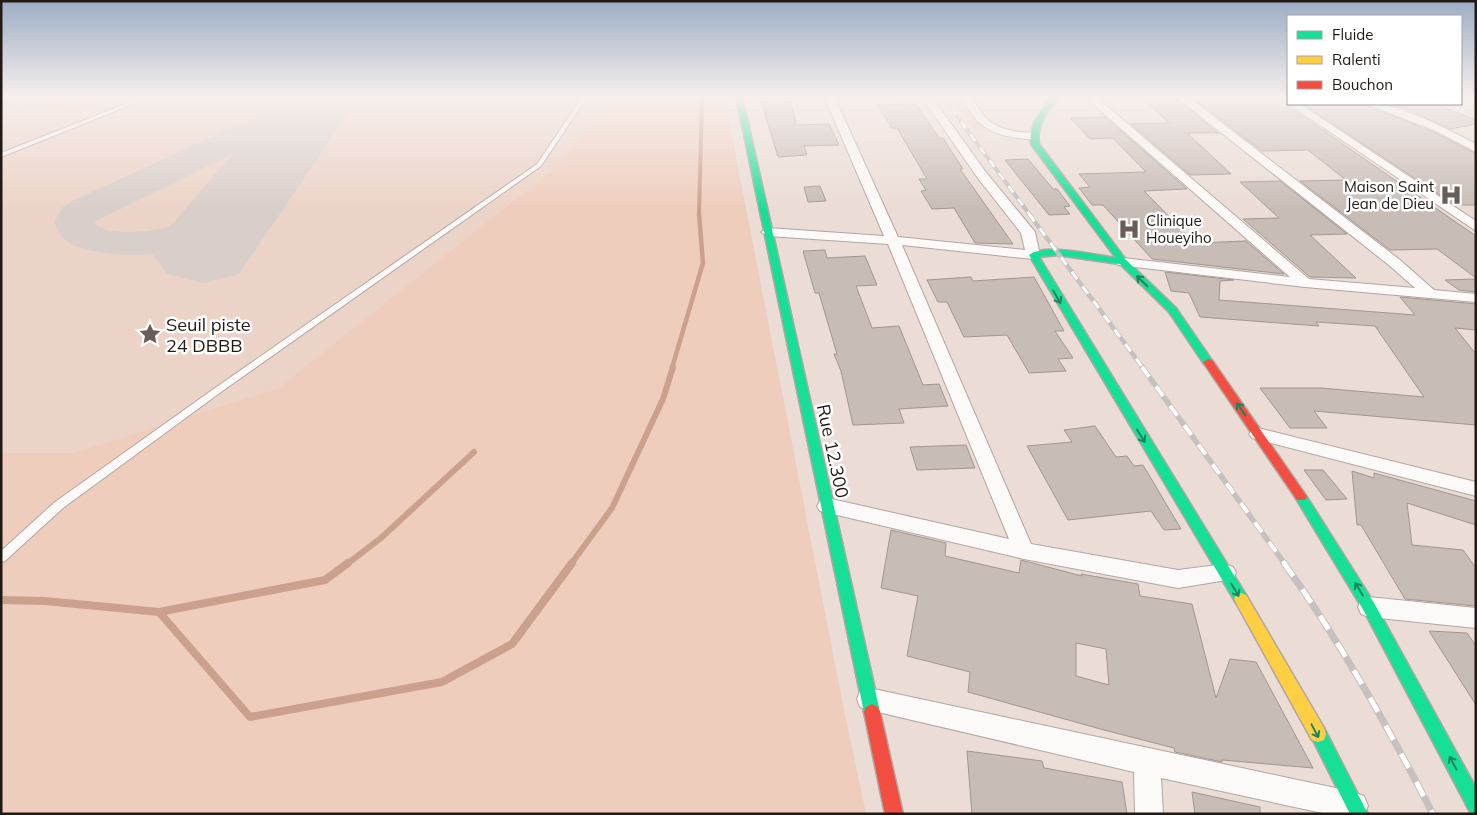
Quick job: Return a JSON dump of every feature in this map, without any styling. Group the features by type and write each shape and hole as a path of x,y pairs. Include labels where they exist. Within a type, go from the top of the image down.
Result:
{"main road":[{"name":"Rue 12.300","path":"746,134 894,814"},
{"path":"1032,136 1123,262 1172,310 1320,525 1369,607 1476,806"},
{"path":"1123,262 1057,252 1033,255 1079,335 1271,650 1357,810"}],"street":[{"path":"846,134 893,240 1024,551"},
{"path":"768,232 893,240 1033,255 1028,232 981,174 953,134"},
{"path":"1003,134 1010,136 1032,136"},
{"path":"1134,134 1305,283"},
{"path":"1229,134 1395,263 1430,294"},
{"path":"1338,134 1476,227"},
{"path":"1449,134 1476,149"},
{"path":"1123,262 1305,283 1476,298"},
{"path":"1258,434 1476,489"},
{"path":"827,506 1024,551 1178,579 1225,573"},
{"path":"1369,607 1476,618"},
{"path":"869,698 1357,810"},
{"path":"1147,762 1149,814"}],"lane":[{"path":"1,155 54,134"},
{"path":"1,558 59,506 218,390 539,165 560,134"}],"shaded area":[{"path":"1,134 731,134 866,814 1,814"},
{"path":"582,134 731,134 866,814 1,814 1,453 74,453 277,389 558,166"}],"building":[{"path":"771,134 834,134 839,145 804,146 807,155 778,157"},
{"path":"901,134 936,134 939,138 943,138 963,169 960,169 1013,244 975,243 954,208 932,209 921,191 926,190 919,179 927,179"},
{"path":"1085,134 1124,134 1187,189 1144,191 1195,243 1246,241 1284,274 1152,259 1103,205 1092,205 1079,188 1090,187 1079,174 1146,172 1113,138 1090,139"},
{"path":"1143,134 1188,134 1231,174 1190,175"},
{"path":"1240,134 1329,134 1476,236 1476,278 1437,249 1390,250 1300,181 1346,180 1308,150 1262,151"},
{"path":"1348,134 1437,134 1476,154 1476,205 1455,205"},
{"path":"1028,159 1053,189 1057,189 1070,206 1064,207 1070,214 1049,215 1005,160"},
{"path":"1280,181 1347,234 1310,235 1356,278 1310,277 1243,219 1279,218 1240,182"},
{"path":"820,186 826,201 808,202 804,187"},
{"path":"825,250 827,258 865,256 877,285 856,286 872,328 899,326 923,385 939,384 948,406 899,409 904,423 853,425 841,371 834,354 837,354 819,293 815,293 803,251"},
{"path":"1165,272 1234,280 1220,281 1219,300 1415,315 1400,297 1476,304 1476,330 1455,328 1476,354 1476,425 1314,411 1327,428 1290,428 1260,388 1321,388 1424,397 1375,326 1316,322 1319,326 1200,317 1189,293 1171,291"},
{"path":"971,277 973,281 1034,277 1064,331 1055,331 1073,358 1058,359 1066,371 1029,373 1007,335 964,337 947,302 938,302 927,280"},
{"path":"1476,279 1476,292 1459,290 1445,280"},
{"path":"1095,426 1116,457 1127,456 1134,466 1143,465 1181,529 1164,530 1151,511 1068,520 1027,446 1072,442 1064,430"},
{"path":"966,445 975,468 917,470 910,447"},
{"path":"1304,470 1323,470 1347,499 1326,500"},
{"path":"1352,471 1374,478 1374,473 1476,501 1476,525 1407,503 1412,545 1463,550 1476,568 1476,606 1405,599 1361,525 1357,525"},
{"path":"891,530 946,543 945,556 1019,573 1021,560 1082,576 1081,574 1138,584 1140,596 1192,604 1216,698 1230,659 1256,662 1313,768 1222,760 1222,762 1175,752 1174,748 968,692 970,672 907,656 918,596 881,588","holes":["1076,643 1106,649 1109,685 1076,676"]},
{"path":"1429,631 1467,633 1476,646 1476,705"},
{"path":"967,751 1042,761 1044,768 1122,782 1127,814 972,814"},
{"path":"1192,792 1260,807 1260,814 1195,814"}],"waterway":[{"path":"699,214 701,134"},
{"path":"672,368 703,263 699,214"},
{"path":"571,564 612,508 663,399 673,367"},
{"path":"347,564 381,538 474,452"},
{"path":"159,612 325,580 348,563"},
{"path":"159,612 250,717 442,682 512,644 572,563"},
{"path":"1,600 45,601 159,612"}],"taxiway":[{"path":"246,134 84,210 77,215 74,222 82,234 101,241 126,243 155,242 186,237 217,228 243,218 264,204 277,186 278,177 271,169 272,162"}],"runway":[{"path":"203,252 294,134"}],"railway":[{"path":"970,134 1030,215"},
{"path":"1029,214 1143,368"},
{"path":"1142,367 1285,564"},
{"path":"1284,563 1325,624 1363,686 1433,814"}],"traffic: fast":[{"path":"747,134 872,712"},
{"path":"1034,134 1035,144 1123,262 1173,310 1208,362"},
{"path":"1123,262 1057,252 1033,255 1241,599"},
{"path":"1301,497 1369,607 1476,806"},
{"path":"1318,734 1359,814"}],"traffic: slow":[{"path":"1241,599 1318,734"}],"traffic: jam":[{"path":"1208,362 1301,497"},
{"path":"872,712 894,814"}],"place":[{"name":"Maison Saint Jean de Dieu","path":"1451,195"},
{"name":"Clinique Houeyiho","path":"1129,229"},
{"name":"Seuil piste 24 DBBB","path":"150,334"}]}
